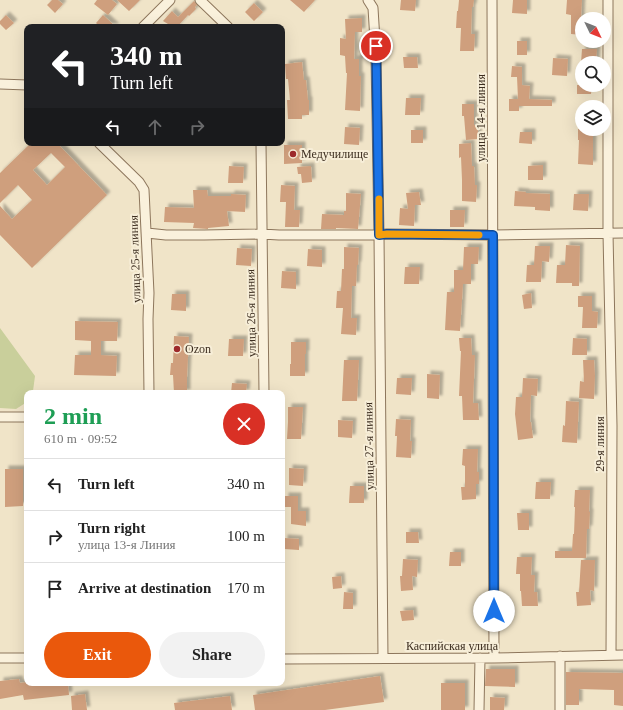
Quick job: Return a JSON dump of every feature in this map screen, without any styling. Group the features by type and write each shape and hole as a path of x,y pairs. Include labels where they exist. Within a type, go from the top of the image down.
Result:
{"street":[{"path":"146,24 170,0"},
{"path":"200,0 225,24"},
{"name":"улица 27-я линия","path":"368,0 373,8 376,35 384,658"},
{"name":"улица 14-я линия","path":"492,0 494,658"},
{"name":"29-я линия","path":"608,0 608,233 612,426 611,655"},
{"path":"0,84 24,85"},
{"name":"улица 25-я линия","path":"102,146 140,182 144,190 149,293 149,390"},
{"name":"улица 26-я линия","path":"260,146 264,390"},
{"path":"147,233 174,235 493,235 623,232"},
{"path":"0,417 24,417"},
{"name":"Каспийская улица","path":"285,659 494,658 623,655"},
{"path":"560,656 560,710"},
{"path":"0,658 24,658"},
{"path":"480,658 480,710"}],"green space":[{"path":"0,328 35,376 33,390 24,390 24,404 16,409 0,408"}],"building":[{"path":"52,0 58,0 63,4 55,13 47,5"},
{"path":"97,0 112,0 117,4 108,15 94,4"},
{"path":"117,0 140,0 129,11"},
{"path":"290,0 315,0 304,12"},
{"path":"401,0 416,0 415,11 400,10"},
{"path":"459,0 474,0 472,7 471,34 475,34 474,51 460,51 461,28 456,28"},
{"path":"513,0 527,0 527,14 512,13"},
{"path":"567,0 582,0 581,12 575,12 575,34 571,34 571,15 566,14"},
{"path":"194,1 197,5 195,7 196,9 180,24 168,24 163,21 172,11 178,17"},
{"path":"254,3 263,12 254,21 245,12"},
{"path":"6,15 14,23 6,30 0,24 0,21"},
{"path":"103,15 113,24 97,24 96,23"},
{"path":"362,18 362,32 355,32 354,59 359,59 359,76 361,76 360,111 345,110 347,73 345,56 340,55 340,38 346,39 345,19"},
{"path":"517,41 527,41 527,55 517,55"},
{"path":"582,49 597,49 596,56 582,56"},
{"path":"403,57 417,57 418,68 404,68"},
{"path":"553,58 568,59 567,76 552,75"},
{"path":"302,62 304,80 306,80 309,100 309,115 302,115 302,119 288,119 287,100 290,100 285,64"},
{"path":"512,66 522,67 522,85 530,86 529,99 552,100 552,106 519,106 519,111 509,111 509,99 518,99 517,77 511,77"},
{"path":"577,92 591,92 591,94 577,94"},
{"path":"406,98 421,98 420,115 405,115"},
{"path":"462,104 474,104 474,125 478,125 478,139 466,140 464,116 462,116"},
{"path":"345,127 360,128 359,145 344,144"},
{"path":"411,130 423,130 423,143 411,143"},
{"path":"520,132 532,132 532,144 519,143"},
{"path":"578,136 593,136 593,165 578,164"},
{"path":"471,143 472,166 474,166 475,185 477,185 476,202 462,201 461,157 459,158 459,144"},
{"name":"Медучилище","path":"302,145 302,163 284,164 284,146"},
{"path":"28,146 60,146 107,195 32,268 0,235 0,206 12,219 32,200 18,185 0,203 0,173","holes":["51,153 65,167 47,185 33,170"]},
{"path":"543,165 543,180 528,180 528,166"},
{"path":"229,166 244,167 243,183 228,183"},
{"path":"311,166 312,182 302,183 301,174 298,174 297,167"},
{"path":"281,185 295,186 294,210 300,210 299,227 285,227 286,202 280,202"},
{"path":"193,190 207,190 208,196 231,196 231,194 246,195 245,212 227,211 229,226 208,229 193,228 194,223 164,222 165,207 194,208"},
{"path":"515,191 550,194 550,211 535,210 535,207 514,206"},
{"path":"419,192 421,205 415,205 414,226 399,225 400,208 408,209 406,193"},
{"path":"346,193 361,194 358,229 321,229 322,214 344,215 344,211 346,211"},
{"path":"574,194 589,194 588,211 573,210"},
{"path":"450,210 465,210 464,227 450,227"},
{"path":"566,245 580,246 579,286 572,286 572,283 556,283 557,265 565,265"},
{"path":"535,246 550,246 549,262 542,261 541,282 526,282 527,265 534,265"},
{"path":"344,247 359,248 356,286 352,286 351,318 357,318 356,335 341,334 343,308 336,308 337,291 341,291 342,269 344,269"},
{"path":"464,247 479,247 478,264 471,264 471,284 463,284 460,331 445,330 447,292 454,292 454,270 463,270"},
{"path":"237,248 252,249 251,266 236,265"},
{"path":"308,249 322,250 322,267 307,266"},
{"path":"405,267 420,267 419,284 404,284"},
{"path":"282,271 296,272 296,289 281,288"},
{"path":"531,293 532,308 524,309 522,295"},
{"path":"172,294 186,294 186,311 171,310"},
{"path":"578,296 592,296 592,311 598,312 597,328 582,328 583,307 578,307"},
{"path":"75,321 118,322 117,341 101,341 101,355 117,356 116,376 74,375 75,355 91,355 91,341 75,340"},
{"path":"174,336 189,337 187,390 174,390 173,375 170,375 171,363 173,363"},
{"path":"459,338 471,338 472,355 475,355 473,403 478,403 479,420 463,420 462,396 459,396 461,351"},
{"path":"573,338 587,339 587,355 572,355"},
{"path":"229,339 244,339 243,356 228,356"},
{"path":"291,342 306,342 305,376 290,376"},
{"path":"344,360 359,360 357,401 342,401"},
{"path":"583,360 594,360 594,399 579,398 580,381 584,382"},
{"path":"427,374 440,375 439,399 427,398"},
{"path":"397,378 412,378 411,395 396,394"},
{"path":"523,378 538,379 537,396 531,395 530,422 533,438 518,440 515,414 516,397 522,397"},
{"path":"232,383 247,384 246,390 231,390"},
{"path":"566,401 579,402 577,443 562,442 563,425 565,426"},
{"path":"288,407 303,407 301,439 287,439"},
{"path":"396,419 411,420 411,458 396,457"},
{"path":"338,420 353,421 352,438 338,437"},
{"path":"463,449 478,449 477,472 479,472 479,484 476,484 476,499 462,500 461,487 465,487 465,466 462,465"},
{"path":"289,468 304,469 303,486 289,485"},
{"path":"5,469 23,469 23,506 5,507"},
{"path":"536,482 551,482 550,499 535,499"},
{"path":"350,486 364,486 364,503 349,503"},
{"path":"575,490 590,490 589,529 587,529 586,558 555,558 555,551 572,551"},
{"path":"285,496 298,496 298,511 306,511 306,526 291,524 291,507 285,507"},
{"path":"517,513 529,513 529,530 518,530"},
{"path":"406,532 418,532 419,543 406,543"},
{"path":"285,538 299,539 299,550 285,549"},
{"path":"450,552 461,552 461,566 449,566"},
{"path":"517,557 532,557 531,575 535,575 534,592 537,592 538,606 522,606 520,574 516,574"},
{"path":"403,559 418,560 417,577 412,576 413,590 401,591 400,576 402,576"},
{"path":"581,560 595,560 594,591 590,590 591,605 577,606 576,592 579,592"},
{"path":"341,576 342,588 333,589 332,577"},
{"path":"344,592 353,593 353,609 343,609"},
{"path":"413,610 414,620 402,621 400,611"},
{"path":"486,669 515,669 515,687 485,686"},
{"path":"566,672 623,673 623,706 614,705 614,690 579,689 579,705 566,705"},
{"path":"380,676 384,702 325,710 255,710 253,695"},
{"path":"19,679 20,683 24,682 24,686 68,686 69,695 24,700 23,695 0,699 0,681"},
{"path":"441,683 465,683 465,710 441,710"},
{"path":"85,694 87,710 72,710 71,696"},
{"path":"230,696 232,710 175,710 174,703"},
{"path":"490,697 505,698 504,710 490,710"}],"slow traffic":[{"path":"379,199 379,235 479,235"}],"place":[{"name":"Медучилище","path":"293,154"},
{"name":"Ozon","path":"177,349"}],"route":[{"path":"376,46 379,235 493,235 494,611"}]}
